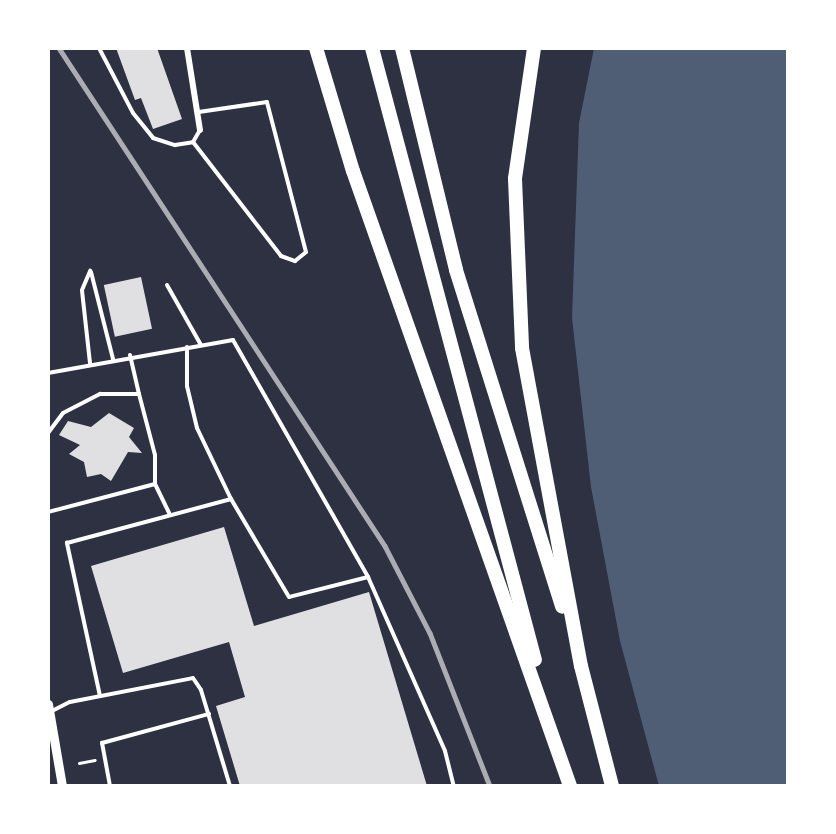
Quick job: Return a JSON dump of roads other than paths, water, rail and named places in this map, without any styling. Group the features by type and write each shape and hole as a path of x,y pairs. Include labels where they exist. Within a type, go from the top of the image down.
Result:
{"highway":[{"path":"316,48 353,171 570,786"},
{"path":"372,48 559,755"},
{"path":"402,48 480,357 581,666 612,786"},
{"path":"534,48 516,179 522,348 581,666"}],"street":[{"path":"187,48 199,112 200,130"},
{"path":"49,708 62,786"}],"lane":[{"path":"99,48 133,112 153,138 176,145 193,142 200,130"},
{"path":"193,142 281,256 295,261 306,252 267,102 199,112"},
{"path":"90,363 82,290 90,271 113,358"},
{"path":"167,285 201,345"},
{"path":"48,373 113,358 233,340 368,577 445,751 454,786"},
{"path":"187,346 187,386 197,428 231,499 289,597 368,577"},
{"path":"130,355 154,455 154,484 170,515"},
{"path":"48,433 63,413 99,394 140,394"},
{"path":"48,512 154,484"},
{"path":"100,696 67,543 231,499"},
{"path":"49,708 193,678 209,714 230,786"},
{"path":"110,786 102,743 209,714"}],"water":[{"path":"594,48 788,48 788,786 659,786 620,641 591,487 572,318 579,123"}],"railway":[{"path":"59,48 385,546 430,633 490,786"}]}
